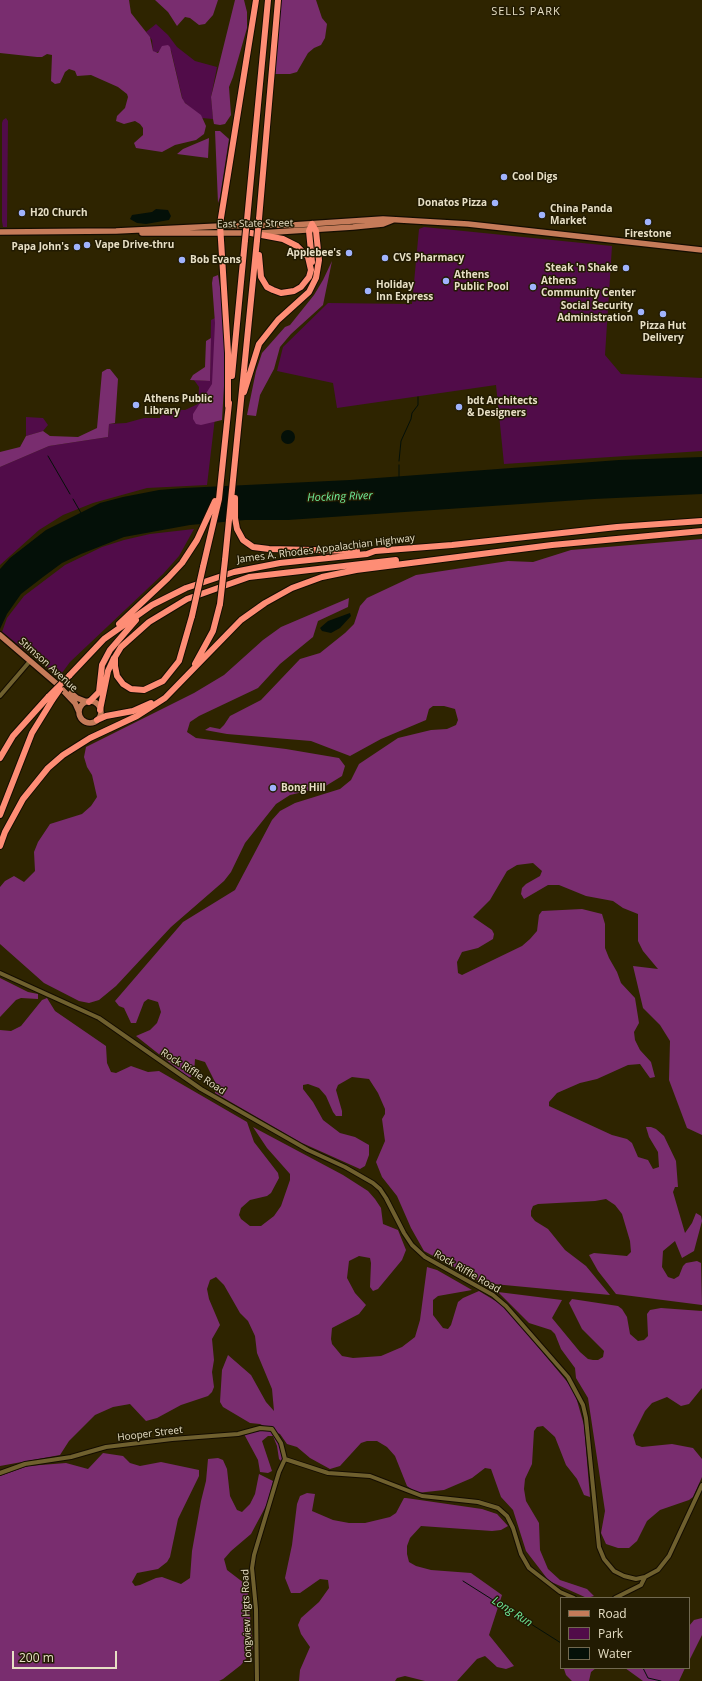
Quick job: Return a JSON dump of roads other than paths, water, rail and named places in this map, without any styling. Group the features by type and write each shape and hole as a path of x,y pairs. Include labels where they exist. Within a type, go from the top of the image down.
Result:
{"highway":[{"path":"228,407 227,322 219,234 256,0"},
{"path":"115,657 116,673 123,684 131,689 140,690 155,686 167,677 179,661 192,616 209,540 223,466 268,0"},
{"path":"187,677 207,645 216,622 220,604 257,240 278,0"},
{"path":"241,405 259,344 278,320 309,292 316,278 319,260 312,224"},
{"path":"257,240 260,251 260,274 270,288 281,293 298,290 309,277 311,270 313,231"},
{"path":"251,233 282,239 297,246 308,257 311,270"},
{"path":"235,468 235,518 240,537 247,544 261,549 323,552 375,551"},
{"path":"104,640 168,578 197,540 210,513 220,486"},
{"name":"James A. Rhodes Appalachian Highway","path":"0,815 30,738 51,698 69,676 104,640 152,605 186,588 234,572 280,563 368,554 375,551 452,545 617,527 702,521"},
{"path":"100,710 108,671 121,647 130,638 149,622 172,607 208,591 249,578 297,571 702,531"},
{"path":"0,846 16,810 32,786 48,768 74,746 141,713 171,692 187,677 228,632 250,613 283,593 312,580 356,570 552,545"},
{"path":"88,702 99,692 102,665 113,644 152,605"},
{"path":"97,720 106,716 138,710 171,692"},
{"path":"0,758 13,736 51,698"}],"main road":[{"name":"East State Street","path":"116,232 220,226 312,224 383,218 394,220 470,224 702,250"},
{"name":"East State Street","path":"0,232 219,234 313,231 383,224 394,220"},
{"name":"Stimson Avenue","path":"0,635 57,684 75,703 79,712"},
{"path":"57,684 77,698 96,704 100,710 100,716 97,720 91,723 85,722 80,718 79,712 81,706 88,702"}],"street":[{"path":"0,696 30,661"},
{"name":"Rock Riffle Road","path":"0,973 99,1018 201,1090 308,1150 345,1167 373,1183 380,1189 386,1198 412,1245 425,1257 493,1296 506,1306 568,1377 583,1405 586,1418 599,1547 604,1559 614,1571 624,1576 636,1579 645,1577"},
{"name":"Hooper Street","path":"0,1473 25,1464 71,1457 106,1447 172,1438 238,1434 260,1428 272,1429 282,1447 285,1459"},
{"path":"285,1459 328,1473 370,1476 422,1496 478,1502 498,1508 507,1516 513,1528 521,1554 529,1568 560,1592 572,1597"},
{"name":"Longview Hgts Road","path":"257,1681 256,1609 252,1568 257,1540 281,1464 285,1459"},
{"path":"617,1597 641,1585 645,1577 658,1570 669,1556 702,1485"}],"water":[{"path":"156,209 168,210 171,216 169,220 146,224 137,223 130,219 132,215 152,212"},
{"path":"285,430 291,430 295,434 295,440 291,444 285,444 281,440 281,434"},
{"name":"Hocking River","path":"702,457 702,494 594,499 288,520 245,520 190,525 124,537 62,563 43,577 21,594 7,614 0,629 0,569 10,558 46,530 100,503 123,497 159,490 184,488 350,480 619,460"},
{"path":"350,613 351,616 340,628 331,633 322,631 320,628 328,621"}],"waterway":[{"path":"399,461 401,441 411,419 412,413 418,405 418,397"},
{"path":"48,456 70,494"},
{"path":"399,465 399,477"},
{"path":"73,499 81,513"},
{"name":"Long Run","path":"463,1581 560,1642"},
{"name":"Long Run","path":"644,1669 648,1678 661,1681"}],"place":[{"name":"Cool Digs","path":"504,177"},
{"name":"Donatos Pizza","path":"495,203"},
{"name":"H20 Church","path":"22,213"},
{"name":"China Panda Market","path":"542,215"},
{"name":"Firestone","path":"648,222"},
{"name":"Vape Drive-thru","path":"87,245"},
{"name":"Papa John's","path":"77,247"},
{"name":"Applebee's","path":"349,253"},
{"name":"CVS Pharmacy","path":"385,258"},
{"name":"Bob Evans","path":"182,260"},
{"name":"Steak 'n Shake","path":"626,268"},
{"name":"Athens Public Pool","path":"446,281"},
{"name":"Athens Community Center","path":"533,287"},
{"name":"Holiday Inn Express","path":"368,291"},
{"name":"Social Security Administration","path":"641,312"},
{"name":"Pizza Hut Delivery","path":"663,314"},
{"name":"Athens Public Library","path":"136,405"},
{"name":"bdt Architects & Designers","path":"459,407"},
{"name":"Bong Hill","path":"273,788"}],"district":[{"name":"SELLS PARK","path":"526,12"}]}
